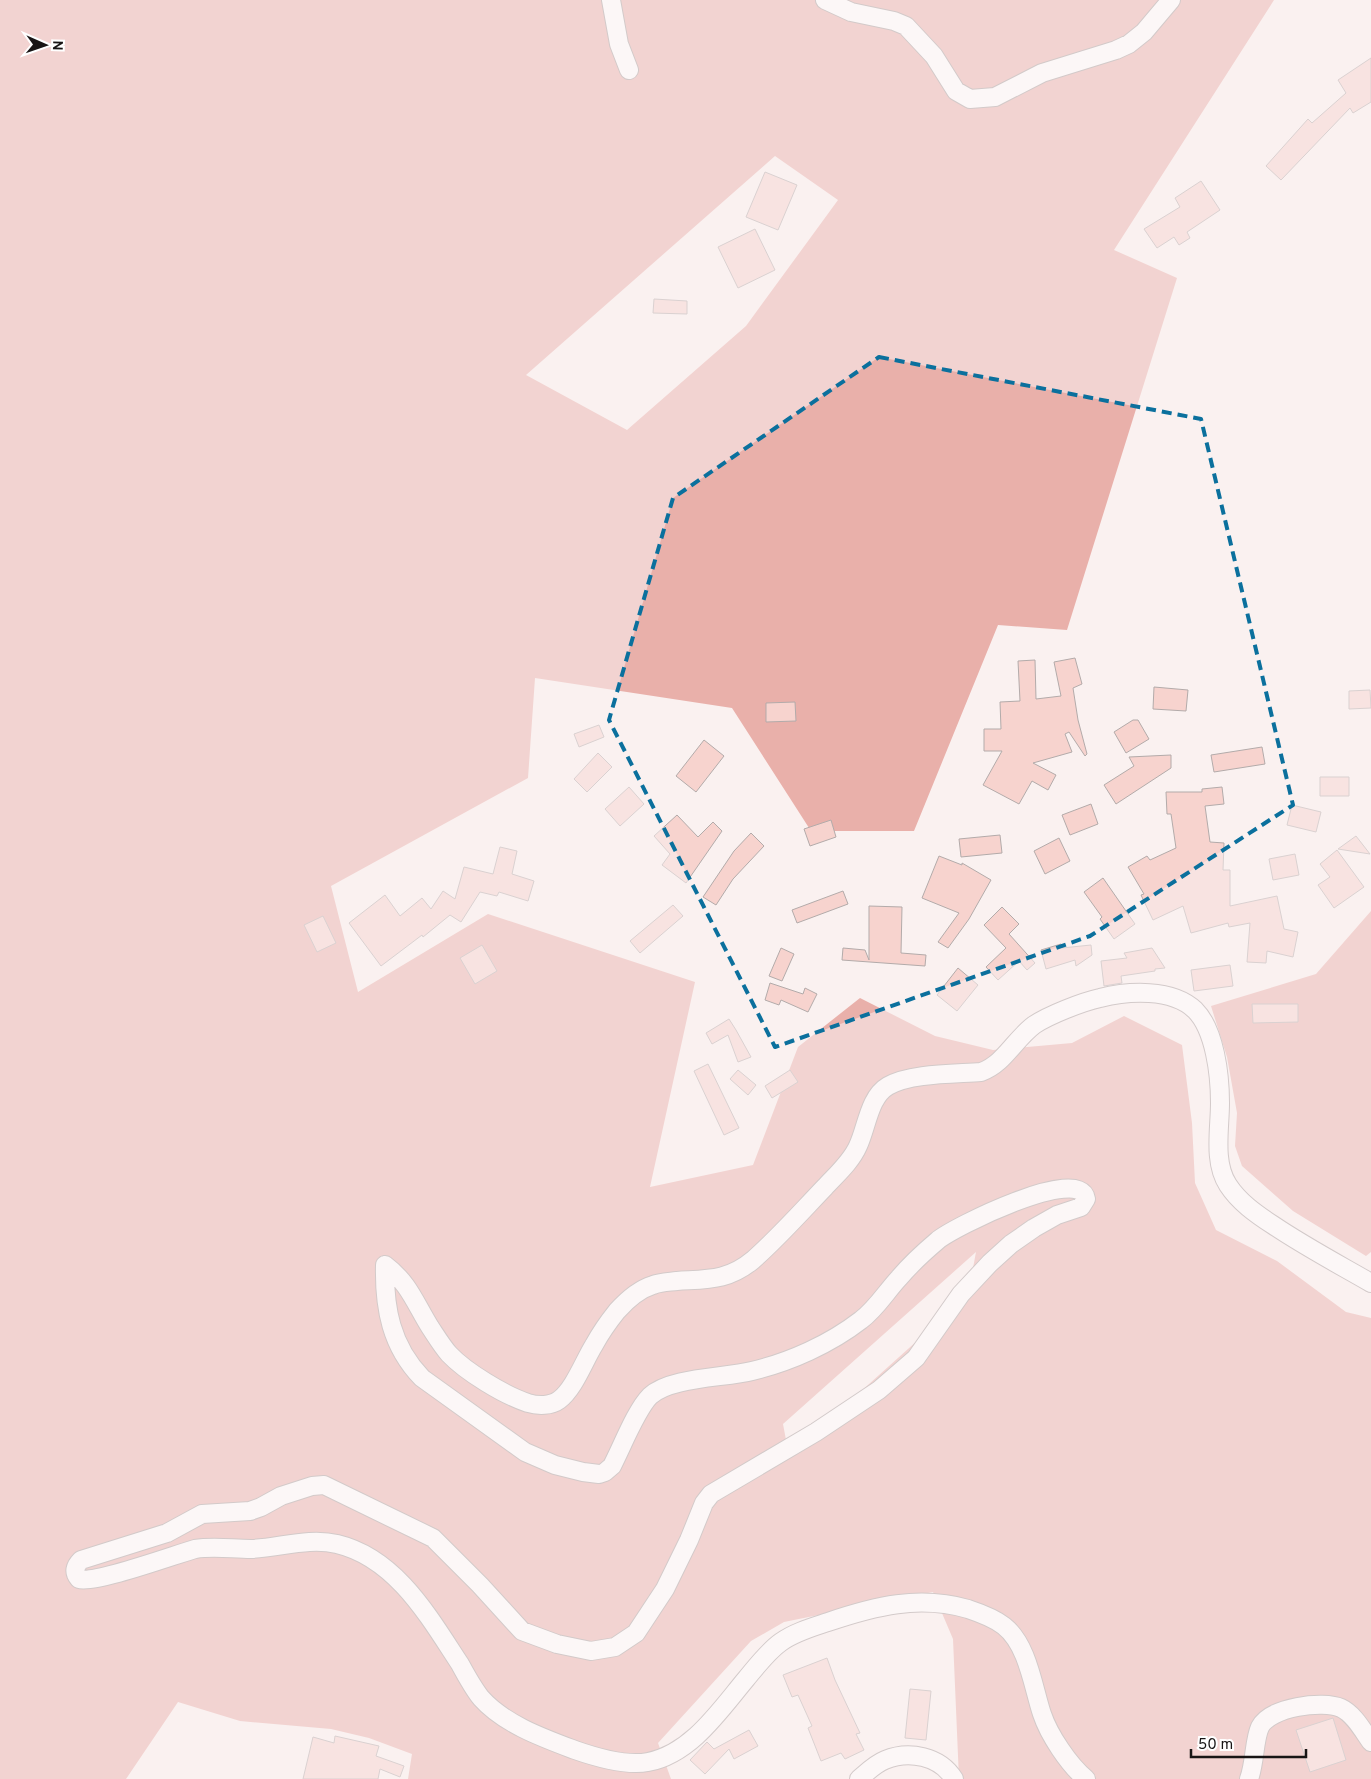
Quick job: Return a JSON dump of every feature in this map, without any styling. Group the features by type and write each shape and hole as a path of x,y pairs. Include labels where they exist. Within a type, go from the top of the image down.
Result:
{"street":[{"path":"611,0 619,44 629,70"},
{"path":"826,0 851,12 894,21 906,26 934,56 956,91 970,99 995,97 1042,73 1123,47 1144,32 1171,0"},
{"path":"1086,1779 1079,1773 1058,1745 1043,1717 1028,1664 1016,1640 1005,1626 986,1615 954,1605 929,1602 901,1603 886,1606 811,1627 781,1642 758,1665 706,1726 690,1741 660,1759 646,1763 614,1760 576,1750 521,1727 498,1714 480,1698 423,1608 394,1574 350,1548 320,1542 252,1549 206,1547 88,1580 79,1579 76,1575 76,1564 82,1560 167,1533 202,1514 250,1511 281,1496 312,1486 324,1485 433,1538 522,1631 557,1644 591,1651 615,1647 636,1632 665,1589 689,1540 704,1503 711,1494 816,1432 885,1385 916,1358 961,1294 990,1263 1011,1244 1034,1228 1057,1215 1081,1207 1084,1204 1086,1195 1075,1188 1040,1194 1002,1206 938,1240 899,1278 888,1293 862,1319 814,1349 752,1372 675,1384 658,1390 649,1397 640,1410 612,1466 599,1474 555,1465 525,1452 422,1378 409,1364 401,1349 388,1314 385,1265 399,1275 405,1283 448,1353 481,1378 530,1404 547,1405 558,1401 564,1396 580,1372 593,1345 618,1310 643,1289 665,1282 711,1280 725,1277 739,1271 773,1242 853,1156 875,1100 889,1085 903,1079 980,1072 989,1069 1000,1061 1034,1025 1076,1005 1100,998 1143,992 1183,1002 1195,1010 1212,1040 1220,1101 1219,1155 1223,1174 1228,1185 1243,1204 1262,1218 1296,1241 1371,1283"},
{"path":"1250,1779 1259,1728 1265,1719 1286,1709 1323,1705 1340,1708 1351,1715 1371,1742"},
{"path":"859,1779 885,1760 905,1756 926,1757 941,1764 950,1772 954,1779"}],"highlighted area":[{"path":"879,357 1201,419 1293,805 1090,936 775,1047 609,720 673,498"}],"shaded area":[{"path":"0,0 1274,0 1114,250 1177,278 1067,630 998,625 914,831 811,831 732,708 535,678 528,778 331,886 358,992 488,914 695,982 650,1187 753,1165 798,1047 860,998 935,1036 993,1050 1072,1043 1124,1016 1182,1045 1192,1123 1195,1183 1216,1230 1277,1261 1346,1312 1371,1318 1371,1779 959,1779 953,1639 933,1592 784,1622 751,1641 658,1743 671,1779 408,1779 412,1754 369,1738 331,1729 240,1721 178,1702 126,1779 0,1779","holes":["775,156 838,200 746,326 627,430 526,375","976,1252 968,1295 789,1456 783,1424"]},
{"path":"1371,911 1371,1252 1366,1256 1293,1211 1242,1166 1235,1146 1237,1113 1227,1057 1211,1006 1316,974"}],"building":[{"path":"1371,58 1371,102 1353,113 1350,108 1281,180 1266,166 1308,119 1312,123 1346,93 1338,80"},
{"path":"765,172 797,185 778,230 746,217"},
{"path":"1201,181 1220,210 1187,232 1190,238 1179,245 1174,237 1157,248 1144,229 1180,207 1175,198"},
{"path":"755,229 775,270 738,288 718,247"},
{"path":"654,299 687,301 687,314 653,313"},
{"path":"1075,658 1082,684 1073,688 1078,720 1087,754 1085,756 1069,732 1065,734 1072,752 1033,763 1056,775 1048,790 1032,781 1019,804 983,785 1002,751 984,751 984,729 1001,729 1000,702 1020,701 1018,661 1035,660 1036,699 1061,696 1054,662"},
{"path":"1154,687 1188,690 1186,711 1153,709"},
{"path":"1370,690 1371,708 1349,709 1349,691"},
{"path":"795,702 796,721 766,722 766,703"},
{"path":"1133,720 1138,720 1149,739 1126,753 1114,732"},
{"path":"599,725 604,737 579,747 574,734"},
{"path":"704,740 724,756 696,792 676,776"},
{"path":"1262,747 1265,764 1214,772 1211,755"},
{"path":"598,753 612,767 587,792 574,779"},
{"path":"1171,755 1171,768 1116,804 1104,785 1134,766 1129,757"},
{"path":"1320,777 1349,777 1349,796 1320,796"},
{"path":"629,787 644,804 620,826 605,809"},
{"path":"1222,787 1224,804 1205,806 1210,842 1224,843 1223,870 1230,870 1230,906 1277,896 1284,929 1298,932 1293,957 1267,951 1266,963 1247,962 1250,923 1229,927 1228,923 1191,933 1183,906 1153,920 1141,895 1144,894 1128,867 1147,856 1150,860 1176,848 1171,814 1167,814 1166,792 1202,792 1202,789"},
{"path":"1091,804 1098,824 1070,835 1062,815"},
{"path":"1292,805 1321,812 1316,832 1287,825"},
{"path":"677,815 698,837 713,822 722,831 686,883 662,865 670,854 654,836"},
{"path":"831,820 836,837 810,846 804,829"},
{"path":"751,833 764,846 733,879 716,905 703,897 734,851"},
{"path":"1000,835 1002,853 961,857 959,839"},
{"path":"1356,836 1370,854 1338,849"},
{"path":"1059,838 1070,861 1045,874 1034,851"},
{"path":"500,847 517,851 512,874 534,881 528,901 499,892 497,896 480,892 461,922 450,915 423,937 422,935 381,966 349,923 385,895 400,916 422,898 431,909 443,891 455,899 464,867 493,874"},
{"path":"1337,850 1364,887 1334,908 1318,885 1330,877 1320,864"},
{"path":"1295,854 1299,875 1273,880 1269,859"},
{"path":"939,856 962,865 962,863 991,880 969,919 948,948 938,942 959,913 922,898"},
{"path":"1103,878 1135,924 1114,939 1100,919 1102,917 1084,892"},
{"path":"843,891 848,904 797,923 792,910"},
{"path":"673,905 683,916 640,953 630,941"},
{"path":"869,906 902,907 901,953 926,955 925,966 842,960 843,948 865,950 869,960"},
{"path":"1002,907 1019,924 1009,934 1035,963 1027,970 1019,961 998,980 986,967 1006,948 984,925"},
{"path":"323,916 336,943 317,952 304,925"},
{"path":"1061,944 1062,948 1091,945 1092,955 1076,966 1075,960 1046,969 1041,950"},
{"path":"482,945 497,971 475,984 460,958"},
{"path":"781,948 794,954 782,981 769,976"},
{"path":"1152,948 1165,968 1121,976 1122,983 1104,986 1101,961 1127,958 1124,953"},
{"path":"1230,965 1233,986 1194,991 1191,970"},
{"path":"958,968 978,985 957,1011 937,995"},
{"path":"770,983 803,994 805,988 817,994 808,1012 781,1000 779,1005 765,1000"},
{"path":"1252,1004 1298,1004 1298,1022 1253,1023"},
{"path":"729,1019 751,1057 738,1062 728,1035 712,1044 706,1033"},
{"path":"708,1064 739,1128 724,1135 694,1071"},
{"path":"738,1070 756,1085 748,1095 730,1079"},
{"path":"790,1070 798,1082 772,1098 765,1086"},
{"path":"827,1658 835,1680 860,1733 856,1734 864,1750 845,1759 841,1753 821,1761 808,1728 812,1726 798,1695 792,1697 783,1675"},
{"path":"910,1689 931,1691 926,1740 905,1738"},
{"path":"1333,1718 1346,1760 1310,1772 1296,1730"},
{"path":"749,1730 758,1746 734,1759 729,1749 705,1774 690,1760 707,1742 714,1749"},
{"path":"335,1736 379,1746 376,1756 404,1766 400,1777 380,1769 378,1779 303,1779 313,1737 334,1743"}]}
